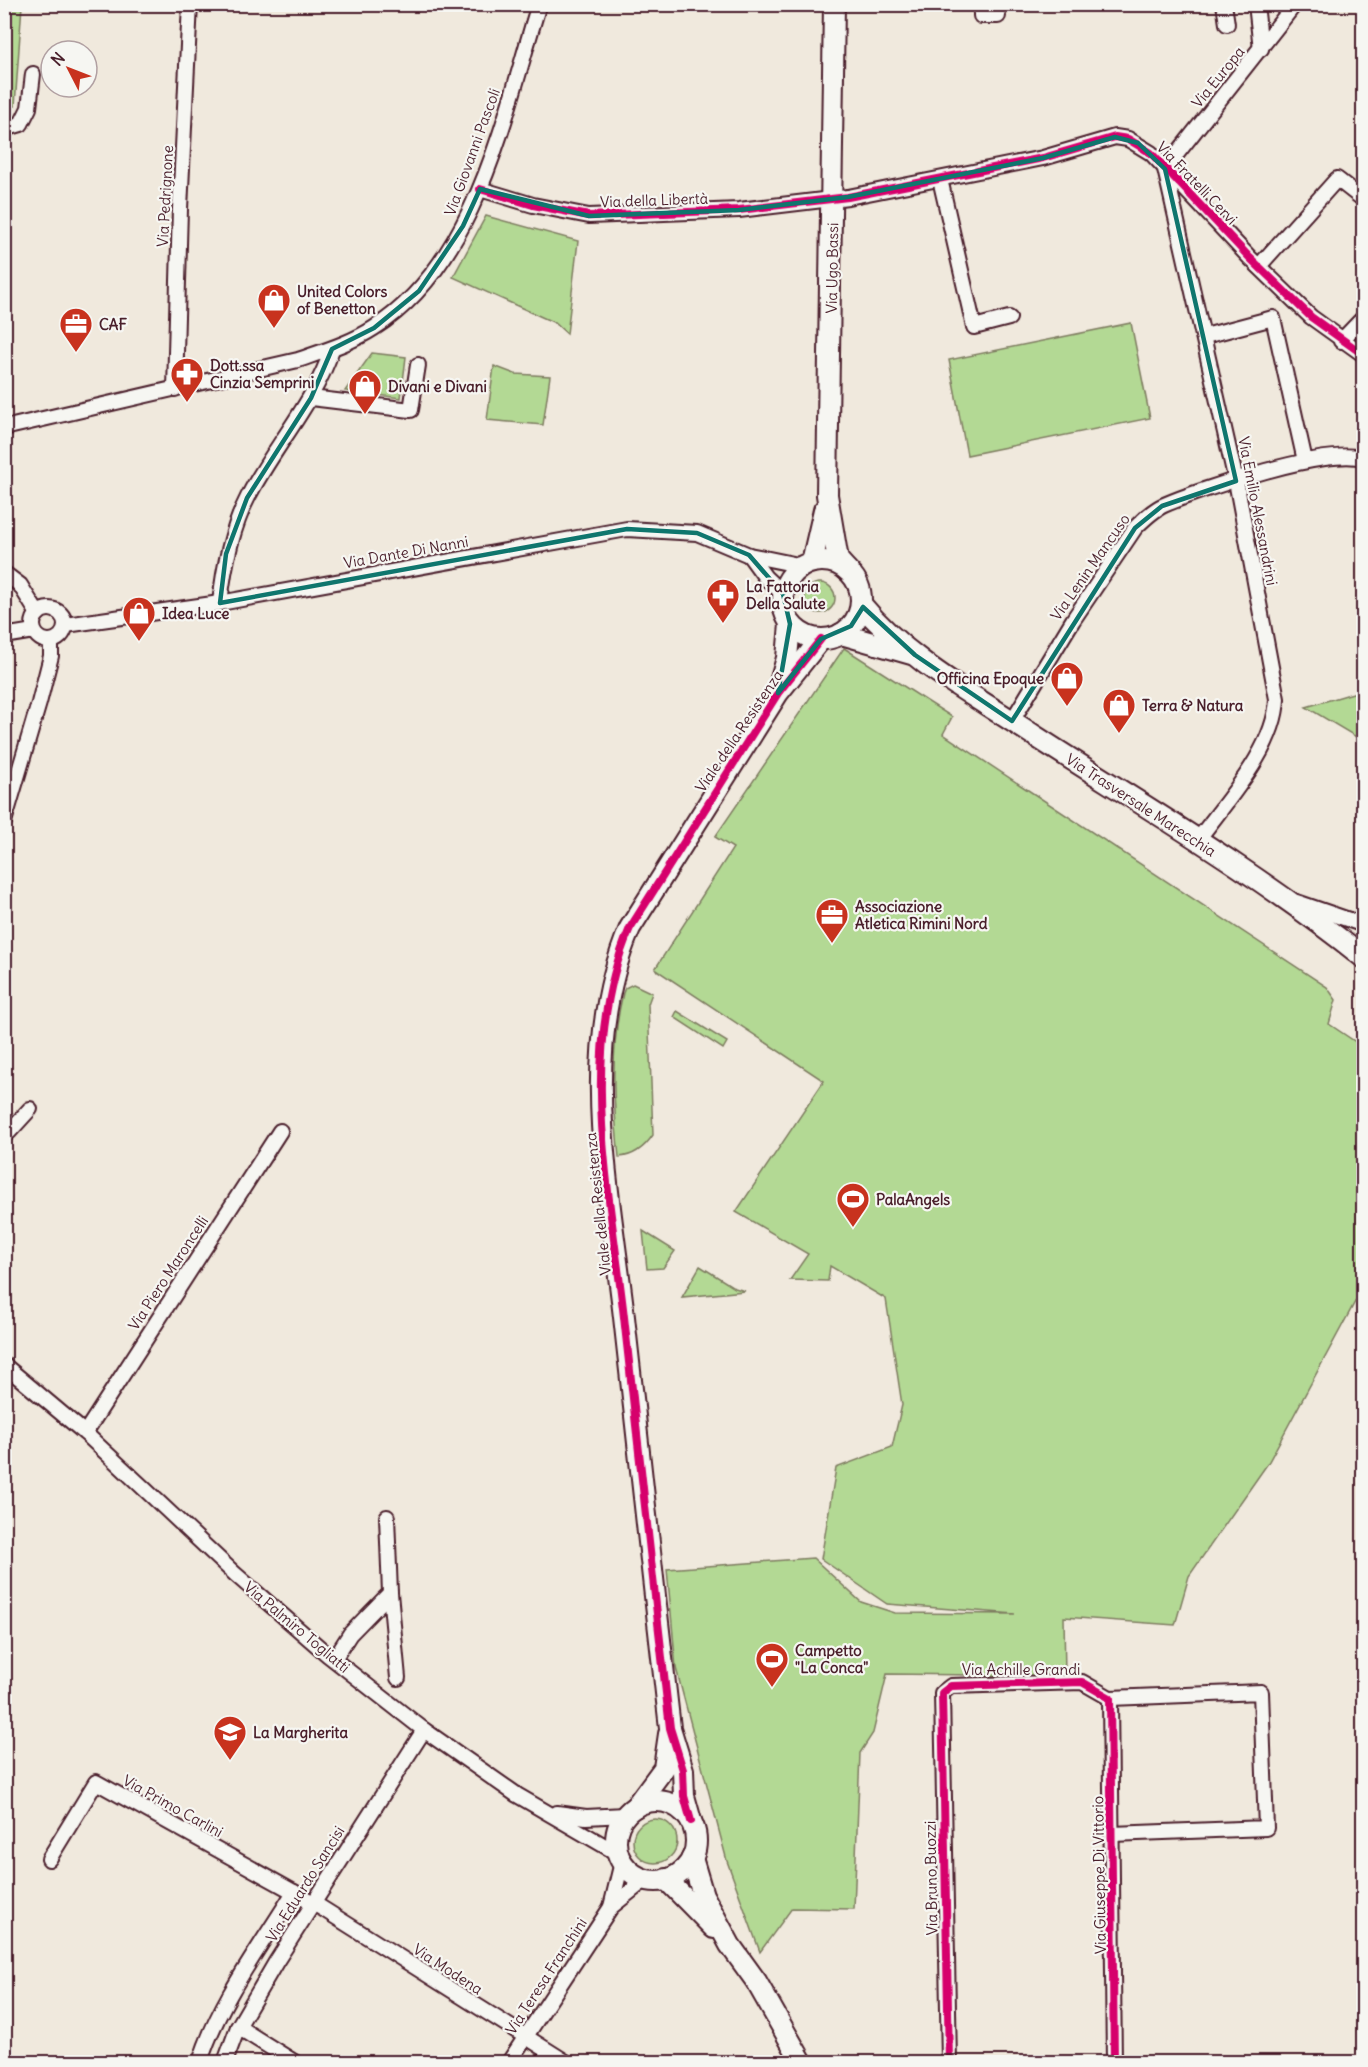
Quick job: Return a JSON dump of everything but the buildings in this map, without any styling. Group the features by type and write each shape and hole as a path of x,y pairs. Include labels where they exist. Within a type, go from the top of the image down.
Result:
{"street":[{"name":"Via Pedrignone","path":"175,389 180,209 190,4"},
{"name":"Via Giovanni Pascoli","path":"4,428 175,389 332,349 374,328 419,291 463,226 480,189 539,4"},
{"name":"Via Ugo Bassi","path":"834,4 827,495 838,560 847,570"},
{"path":"981,4 981,16 998,16"},
{"path":"1224,4 1227,24"},
{"path":"1256,4 1261,49"},
{"path":"1276,4 1291,9"},
{"name":"Via Europa","path":"1166,169 1291,9"},
{"path":"4,129 21,124 28,108 33,75"},
{"name":"Via Fratelli Cervi","path":"832,200 1043,158 1115,137 1138,143 1259,266 1341,341 1364,355"},
{"name":"Via Emilio Alessandrini","path":"1166,169 1236,481 1277,699 1276,715 1254,761 1197,840"},
{"path":"940,178 974,327 1009,318"},
{"path":"1259,266 1337,179 1364,201"},
{"name":"Via della Libertà","path":"480,189 533,205 589,216 738,210 832,200"},
{"path":"1341,341 1364,317"},
{"path":"1205,336 1273,318 1305,461"},
{"path":"220,603 226,554 247,498 311,398 323,376 332,349"},
{"path":"311,398 411,410 418,365"},
{"name":"Via Lenin Mancuso","path":"1012,721 1073,620 1135,528 1162,506 1305,461 1345,454 1364,459"},
{"name":"Via Ugo Bassi","path":"807,564 827,495"},
{"name":"Via Dante Di Nanni","path":"66,625 220,603 627,529 697,533 749,555 807,564"},
{"path":"749,555 765,577 783,594"},
{"path":"825,561 847,570 855,580 861,604 851,626 842,634 821,639 809,638 790,624 783,605 783,594 787,582 807,564 825,561"},
{"path":"4,573 20,585 38,614"},
{"name":"Via Trasversale Marecchia","path":"861,604 915,655 1012,721 1197,840 1363,954"},
{"path":"46,609 56,611 63,617 66,625 63,634 51,642 40,639 34,631 33,623 38,614 46,609"},
{"name":"Viale della Resistenza","path":"778,693 787,658 790,624"},
{"path":"4,636 34,631"},
{"name":"Via Trasversale Marecchia","path":"842,634 915,655"},
{"name":"Viale della Resistenza","path":"692,1858 695,1833 684,1796 683,1770 670,1728 602,1109 600,1060 604,1014 616,960 630,928 778,693 821,639"},
{"path":"4,822 42,694 51,656 51,642"},
{"path":"1278,896 1364,925"},
{"path":"4,1129 9,1132 30,1109"},
{"name":"Via Piero Maroncelli","path":"85,1433 280,1131"},
{"name":"Via Palmiro Togliatti","path":"4,1365 85,1433 235,1575 334,1659 424,1730 517,1795 549,1812 620,1857"},
{"path":"387,1517 390,1593 398,1678"},
{"path":"334,1659 350,1634 390,1593"},
{"name":"Via Achille Grandi","path":"942,1693 951,1686 1082,1682 1106,1695"},
{"path":"1106,1695 1261,1692 1266,1828 1112,1834"},
{"name":"Via Bruno Buozzi","path":"942,1693 949,2062"},
{"name":"Via Giuseppe Di Vittorio","path":"1106,1695 1112,1834 1114,2062"},
{"name":"Viale della Resistenza","path":"620,1857 616,1839 619,1826 664,1768 670,1728"},
{"name":"Via Eduardo Sancisi","path":"225,2062 238,2027 312,1902 424,1730"},
{"name":"Via Primo Carlini","path":"49,1859 96,1782 312,1902"},
{"path":"549,1812 586,1817 630,1811 647,1802 672,1804 683,1811 691,1821"},
{"path":"620,1857 637,1876 646,1880 666,1879 677,1875 692,1858"},
{"path":"611,1907 620,1857"},
{"path":"692,1858 703,1895 730,1946"},
{"path":"666,1879 730,1946 756,1981 802,2062"},
{"path":"611,1907 646,1880"},
{"path":"200,2062 219,2016 294,1892"},
{"name":"Via Modena","path":"312,1902 566,2062"},
{"name":"Via Teresa Franchini","path":"509,2062 611,1907"},
{"path":"238,2027 294,2062"}],"highlighted area":[{"path":"1115,137 1138,143 1165,169 1236,481 1162,506 1135,528 1012,721 915,655 863,607 851,626 821,639 778,693 790,624 783,594 749,555 697,533 627,529 220,603 226,554 247,498 311,398 332,349 374,328 419,291 463,226 480,189 589,216 739,210 848,197 1043,158"}],"green space":[{"path":"4,5 22,5 15,106 5,104"},
{"path":"486,216 578,241 567,334 555,323 453,277"},
{"path":"1131,323 1150,418 967,455 949,360"},
{"path":"372,353 406,357 401,398 345,391"},
{"path":"494,366 515,374 550,376 543,425 487,420"},
{"path":"820,583 831,587 835,598 831,609 820,613 809,609 805,598 809,587"},
{"path":"844,648 952,717 943,734 1327,987 1336,1000 1329,1024 1363,1047 1363,1287 1268,1463 1189,1576 1175,1625 1064,1617 1065,1676 887,1674 873,1733 860,1753 854,1909 792,1908 760,1952 727,1861 676,1668 667,1569 813,1558 861,1602 895,1613 1015,1614 887,1604 821,1559 836,1468 892,1447 902,1405 886,1299 830,1266 828,1281 790,1280 808,1254 736,1212 824,1081 655,969 733,848 715,837"},
{"path":"1363,690 1363,741 1306,707"},
{"path":"633,984 652,993 648,1004 653,1135 639,1150 619,1157 615,1116 614,1054 623,993 625,988"},
{"path":"677,1011 727,1042 723,1049 674,1017"},
{"path":"643,1231 675,1251 663,1268 647,1269"},
{"path":"700,1266 735,1288 745,1291 682,1297"},
{"path":"655,1819 670,1826 677,1841 670,1856 655,1863 640,1856 633,1841 640,1826"}],"cycle path":[{"path":"480,189 533,205 589,216 739,210 848,197 1043,158 1115,137 1128,139 1151,153 1250,258 1311,317 1364,355"},
{"path":"691,1821 684,1796 683,1770 670,1728 606,1175 601,1074 604,1024 614,976 630,928 778,693 821,639"},
{"path":"949,2062 942,1693 951,1686 1082,1682 1110,1698 1114,2062"}],"place":[{"name":"United Colors of Benetton","path":"274,329"},
{"name":"CAF","path":"76,353"},
{"name":"Dott.ssa Cinzia Semprini","path":"187,403"},
{"name":"Divani e Divani","path":"365,415"},
{"name":"La Fattoria Della Salute","path":"723,624"},
{"name":"Idea Luce","path":"139,642"},
{"name":"Officina Epoque","path":"1067,707"},
{"name":"Terra & Natura","path":"1119,734"},
{"name":"Associazione Atletica Rimini Nord","path":"832,944"},
{"name":"PalaAngels","path":"853,1228"},
{"name":"Campetto \"La Conca\"","path":"772,1688"},
{"name":"La Margherita","path":"230,1761"}]}
